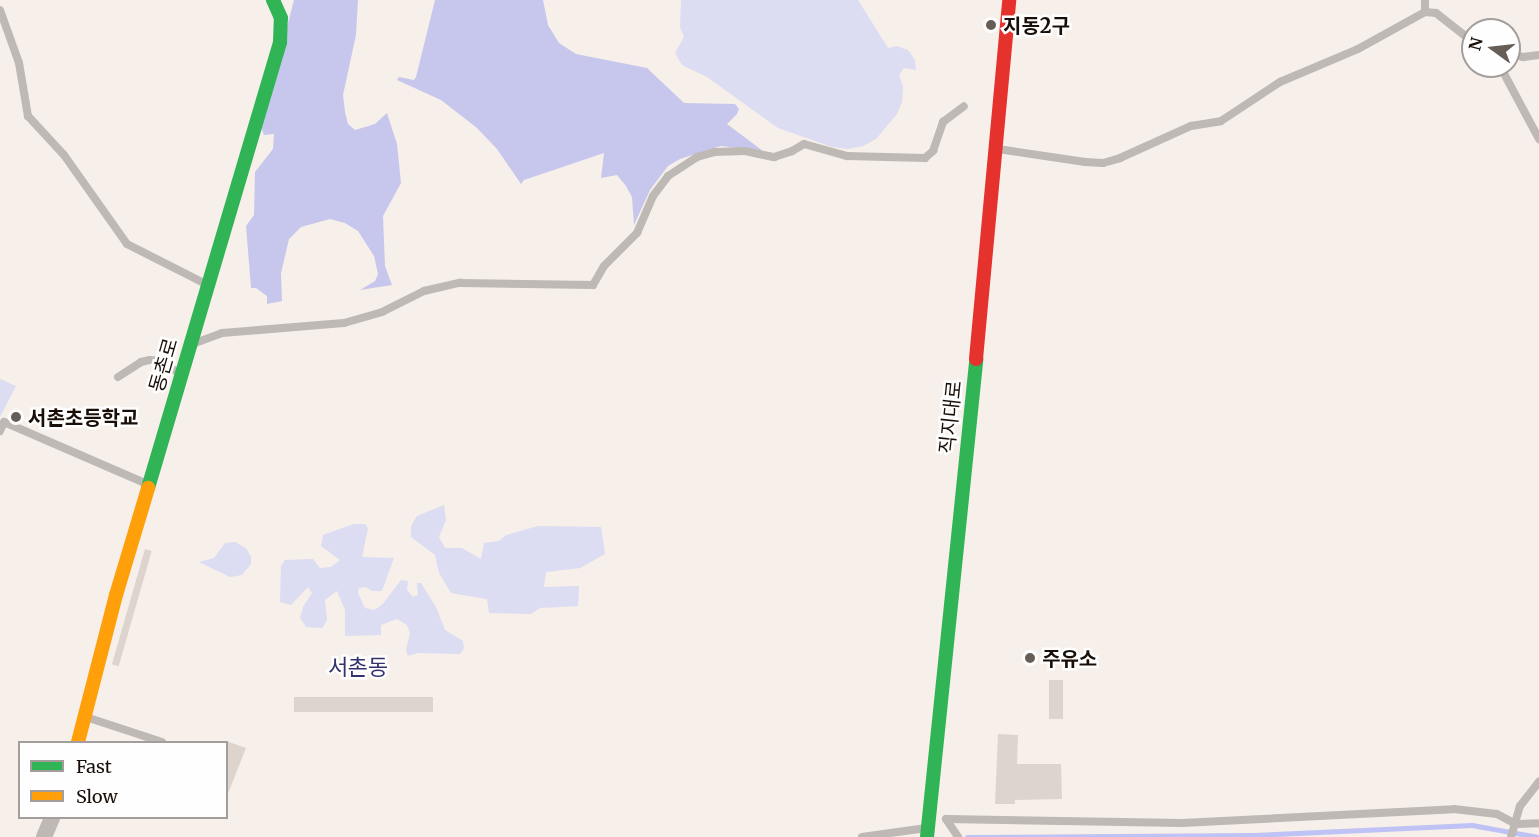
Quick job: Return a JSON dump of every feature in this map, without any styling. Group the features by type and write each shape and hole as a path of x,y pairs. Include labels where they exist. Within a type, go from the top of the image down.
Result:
{"main road":[{"name":"동촌로","path":"78,741 116,595 280,42 281,18 273,0"},
{"name":"직지대로","path":"927,832 997,149 1009,0"}],"street":[{"path":"44,837 52,819"}],"lane":[{"path":"1425,0 1425,12"},
{"path":"0,10 19,63 27,116 64,154 128,244 209,285"},
{"path":"997,149 1102,163 1120,158 1191,126 1221,121 1280,82 1358,50 1425,12 1436,13 1461,33"},
{"path":"1521,56 1539,55"},
{"path":"1506,78 1539,139"},
{"path":"192,344 222,333 344,323 382,312 424,291 460,283 592,285 604,266 637,233 653,196 668,176 698,157 714,152 745,151 774,157 792,152 804,144 847,156 925,158 933,151 943,122 964,106"},
{"path":"118,377 141,362 150,360 159,361 182,375"},
{"path":"0,431 4,422 150,486"},
{"path":"85,717 159,741"},
{"path":"1511,837 1520,806 1539,782"},
{"path":"958,837 946,819 1182,823 1454,809 1497,814 1516,824 1539,823"},
{"path":"862,837 906,828 927,832"}],"shaded area":[{"path":"294,0 358,0 356,35 343,95 345,112 348,124 355,130 375,124 387,113 397,144 401,183 383,216 385,266 392,285 360,290 375,281 378,274 374,256 358,231 345,223 330,219 301,227 289,239 281,273 282,301 267,304 267,296 256,288 251,288 246,226 254,215 255,172 273,149 274,134 264,135 261,127"},
{"path":"435,0 543,0 548,25 559,43 576,54 647,68 684,103 735,104 739,109 737,114 727,124 763,151 721,146 680,159 668,166 650,190 634,225 632,197 626,186 617,175 601,178 604,153 524,180 521,184 497,149 477,128 441,100 397,80 399,77 414,80 416,77"},
{"path":"681,0 858,0 888,48 897,46 908,50 915,60 916,70 904,68 899,75 903,86 902,102 897,114 876,139 863,146 848,149 832,147 778,128 707,77 682,65 675,53 684,37 680,27"},
{"path":"0,379 16,386 0,417"},
{"path":"444,505 446,520 439,537 445,548 462,548 481,559 484,543 499,541 506,535 538,526 601,527 605,554 580,568 546,572 544,587 579,586 578,606 540,608 531,614 489,613 487,599 451,593 439,573 435,555 411,537 411,526 417,516"},
{"path":"354,524 365,524 368,528 362,557 394,558 382,591 372,591 366,587 359,588 358,593 365,608 374,610 382,605 401,580 408,581 407,590 413,597 418,595 417,583 421,583 436,607 445,630 463,641 464,648 460,654 418,653 408,656 406,650 410,633 407,625 397,619 381,625 381,635 345,636 345,610 337,591 325,600 327,620 322,628 306,627 300,618 303,607 312,593 308,587 291,605 280,602 281,566 285,560 313,559 320,568 331,567 340,560 321,546 323,535"},
{"path":"235,542 246,548 251,557 251,564 242,575 230,577 199,562 214,558 225,543"}],"building":[{"path":"145,549 152,551 119,666 112,664"},
{"path":"1049,680 1063,680 1063,719 1049,719"},
{"path":"294,697 433,697 433,712 294,712"},
{"path":"998,734 1018,735 1017,764 1061,764 1062,799 1015,800 1015,804 995,804"},
{"path":"228,742 246,748 228,793"}],"waterway":[{"path":"967,837 1254,835 1472,825 1538,837"}],"traffic: fast":[{"path":"148,488 280,42 281,18 273,0"},
{"path":"927,837 976,359"}],"traffic: slow":[{"path":"78,741 116,595 148,488"}],"traffic: jam":[{"path":"976,359 1009,0"}],"place":[{"name":"지동2구","path":"991,25"},
{"name":"서촌초등학교","path":"16,417"},
{"name":"주유소","path":"1030,658"}],"district":[{"name":"서촌동","path":"358,668"}]}
